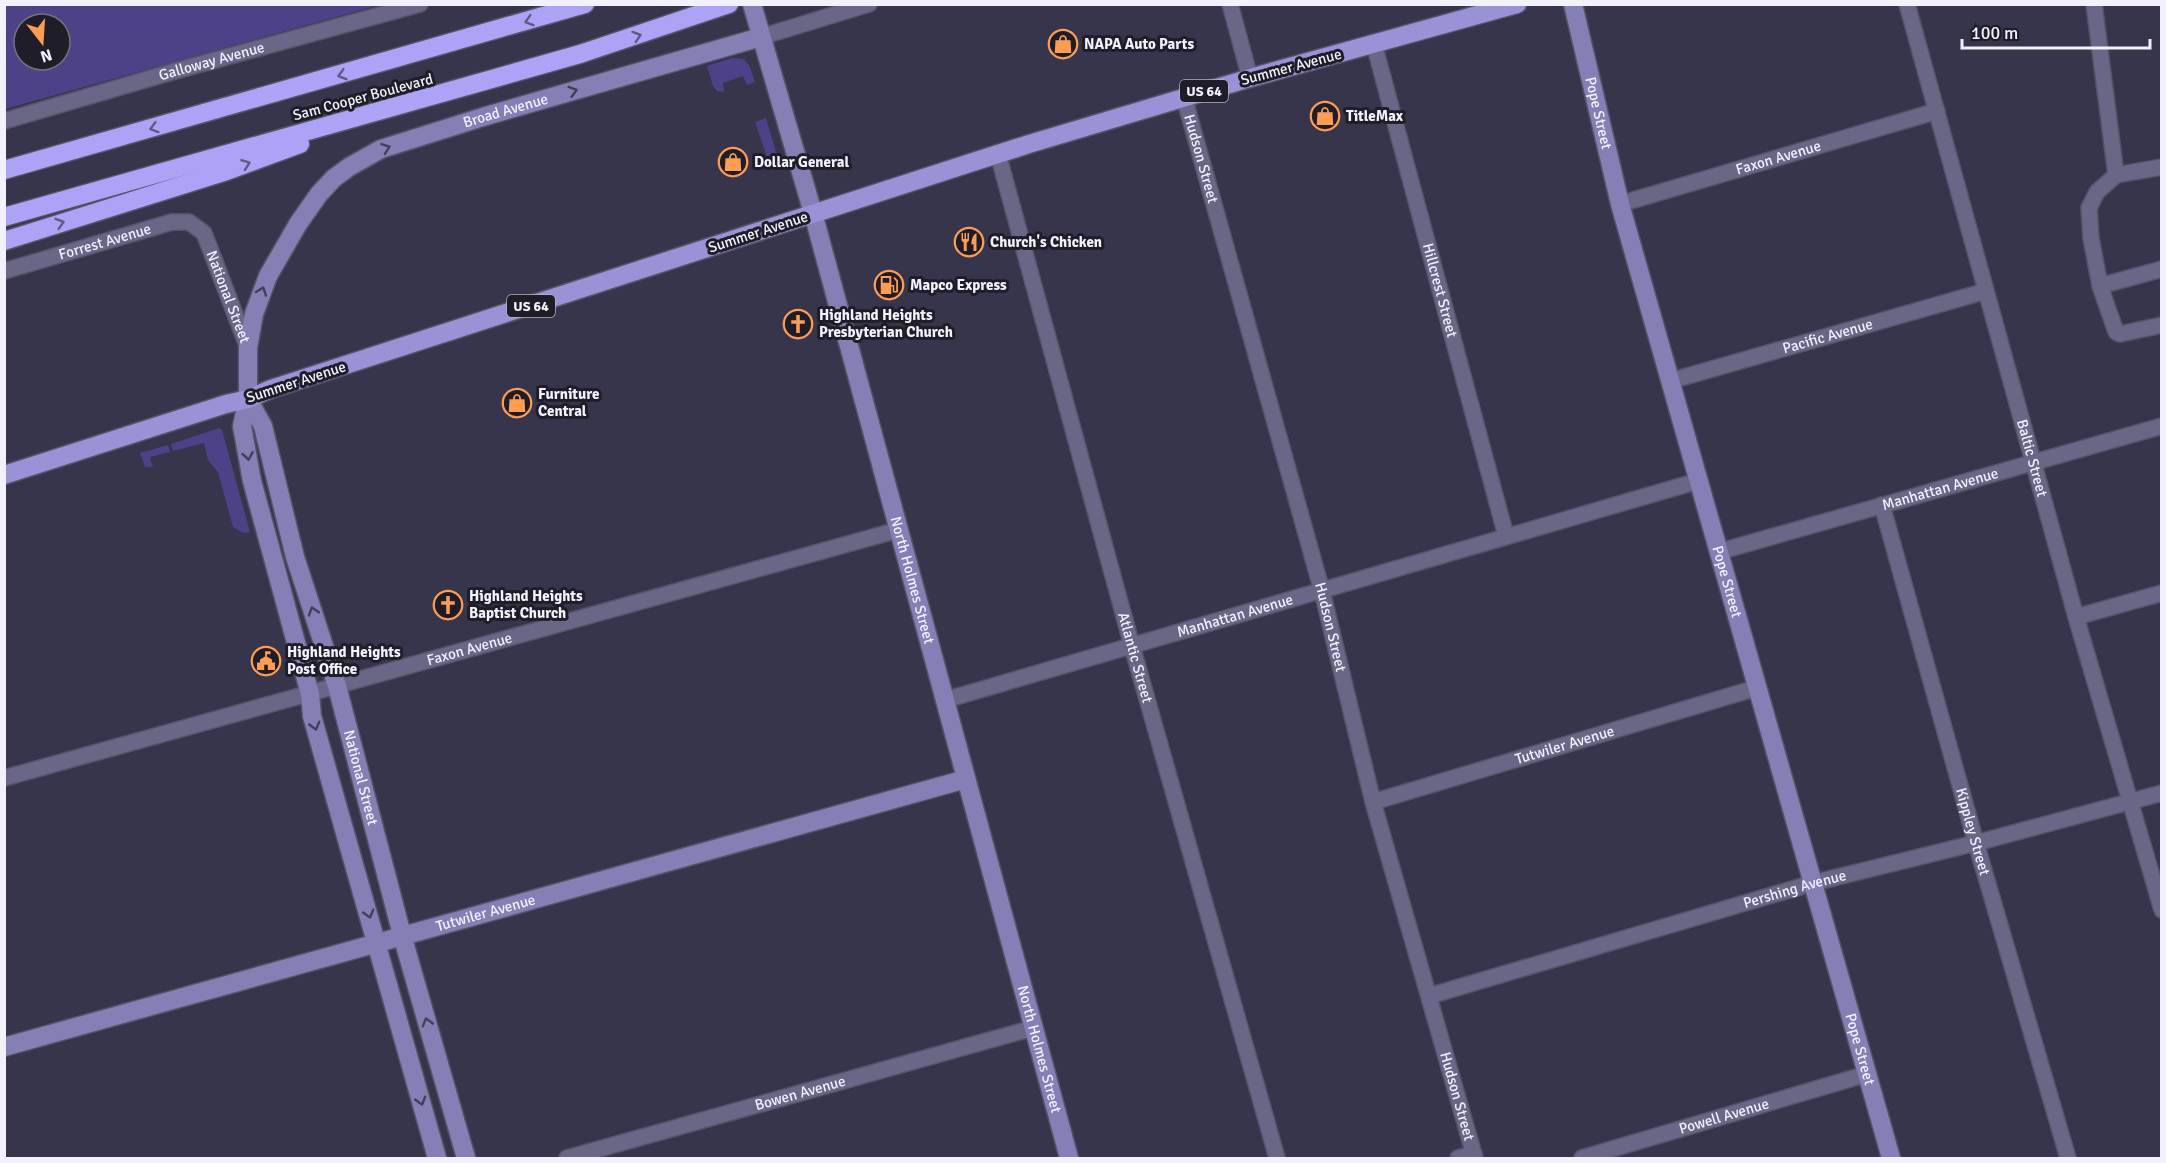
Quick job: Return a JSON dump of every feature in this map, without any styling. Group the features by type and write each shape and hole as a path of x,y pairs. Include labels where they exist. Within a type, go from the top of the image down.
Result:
{"highway":[{"name":"Sam Cooper Boulevard","path":"4,170 585,4"},
{"name":"Sam Cooper Boulevard","path":"4,217 441,95 580,54 705,14 729,4"},
{"path":"4,241 224,172 441,95"}],"main road":[{"name":"Summer Avenue","path":"4,475 248,399 998,154 1184,97 1517,4"}],"street":[{"name":"Galloway Avenue","path":"4,121 175,71 420,4"},
{"name":"North Holmes Street","path":"752,4 813,213 1069,1158"},
{"name":"Broad Avenue","path":"248,348 254,314 268,276 298,224 334,178 381,149 869,4"},
{"path":"1230,4 1250,78"},
{"name":"Pope Street","path":"1573,4 1620,204 1891,1158"},
{"name":"Baltic Street","path":"1907,4 2076,617 2162,910"},
{"path":"2094,4 2116,175"},
{"name":"Hillcrest Street","path":"1374,44 1506,536"},
{"name":"Hudson Street","path":"1184,97 1322,591 1373,802 1474,1156"},
{"name":"Faxon Avenue","path":"1620,204 1937,111"},
{"name":"Atlantic Street","path":"998,154 1132,645 1277,1158"},
{"path":"2162,166 2116,175 2097,192 2089,208 2091,238 2100,286 2116,332 2120,334 2162,325"},
{"name":"Forrest Avenue","path":"4,271 172,222 189,222 204,233"},
{"name":"National Street","path":"204,233 248,348 248,399 242,426 252,481 310,694 312,716 437,1158"},
{"path":"2100,286 2162,269"},
{"name":"Pacific Avenue","path":"1670,381 1986,291"},
{"name":"National Street","path":"248,399 263,426 280,503 298,567 337,686 402,936 466,1158"},
{"name":"Manhattan Avenue","path":"1718,552 2162,426"},
{"name":"Manhattan Avenue","path":"945,700 1698,481"},
{"name":"Kippley Street","path":"1882,505 1976,843 2068,1158"},
{"name":"Faxon Avenue","path":"4,778 898,530"},
{"path":"2076,617 2162,593"},
{"name":"Tutwiler Avenue","path":"1373,802 1756,688"},
{"name":"Tutwiler Avenue","path":"4,1047 966,779"},
{"name":"Pershing Avenue","path":"1429,996 1813,882 1976,843 2162,793"},
{"name":"Bowen Avenue","path":"567,1158 1033,1028"},
{"name":"Powell Avenue","path":"1582,1158 1867,1074"},
{"path":"1458,1158 1474,1156"}],"shaded area":[{"path":"5,4 379,5 5,109"},
{"path":"732,58 744,59 750,67 755,82 747,85 743,76 723,83 724,92 717,91 713,86 707,66"},
{"path":"766,118 779,162 770,166 755,122"},
{"path":"219,428 222,430 250,532 243,533 233,527 218,472 208,460 204,443 173,451 171,444"},
{"path":"168,445 170,452 150,457 153,467 145,467 140,453"}],"place":[{"name":"NAPA Auto Parts","path":"1063,44"},
{"name":"TitleMax","path":"1325,116"},
{"name":"Dollar General","path":"733,162"},
{"name":"Church's Chicken","path":"969,242"},
{"name":"Mapco Express","path":"889,285"},
{"name":"Highland Heights Presbyterian Church","path":"798,324"},
{"name":"Furniture Central","path":"517,403"},
{"name":"Highland Heights Baptist Church","path":"448,605"},
{"name":"Highland Heights Post Office","path":"266,661"}]}
